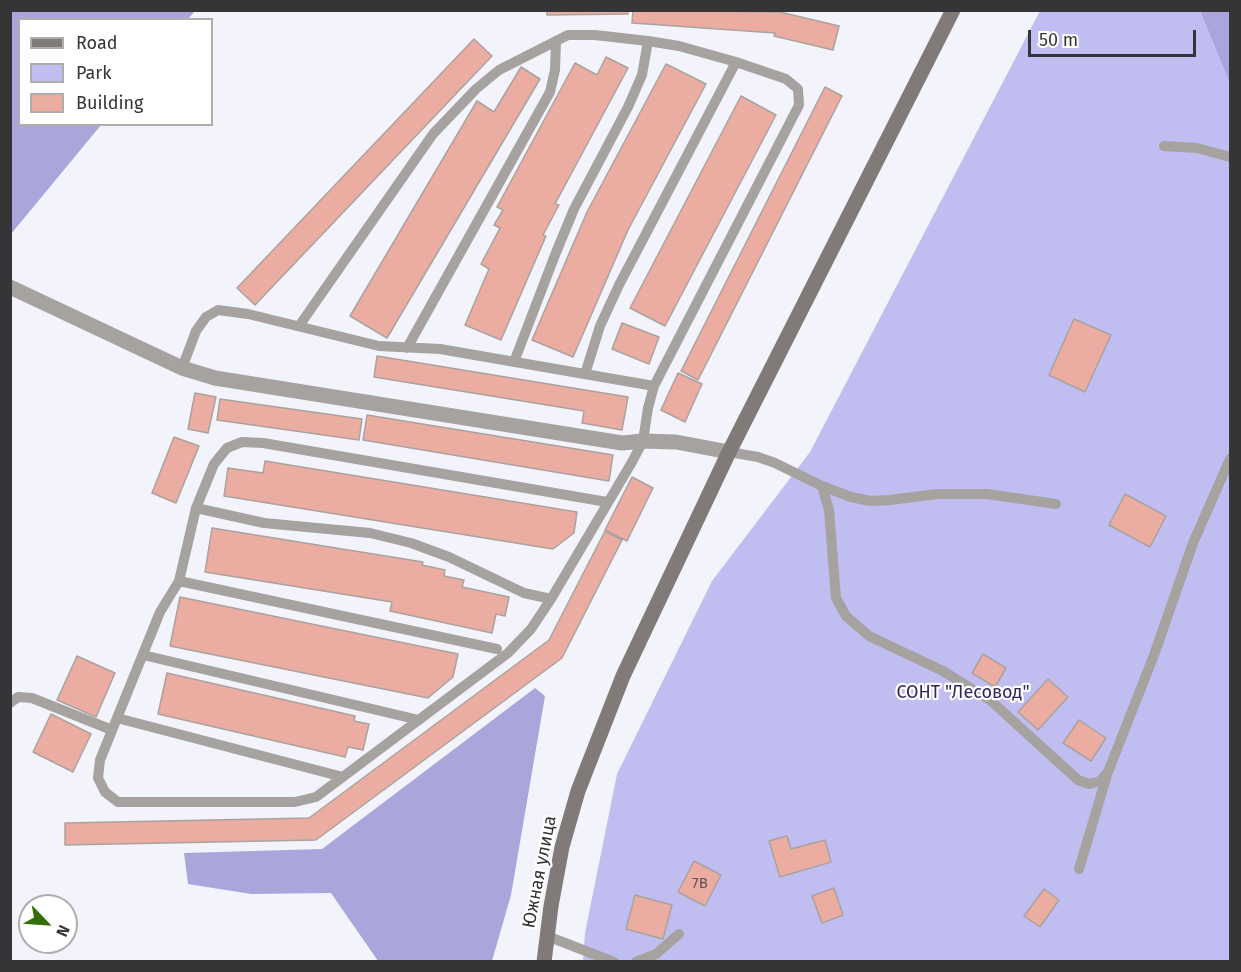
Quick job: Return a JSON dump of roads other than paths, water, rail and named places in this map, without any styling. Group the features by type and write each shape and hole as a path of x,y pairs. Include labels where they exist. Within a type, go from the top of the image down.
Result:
{"main road":[{"name":"Южная улица","path":"544,962 562,847 578,791 623,676 729,452 953,10"}],"street":[{"path":"10,287 182,368 215,378 622,443 676,442 729,452"}],"lane":[{"path":"298,326 433,134 476,89 499,70 568,35 595,35 679,46 786,79 798,89 799,105 654,386 643,441 551,599 531,629 508,653 316,797 295,802 118,802 105,792 98,778 100,760 160,612 179,581 196,508 214,464 227,448 242,442 263,442 607,502"},
{"path":"407,348 550,92 555,70 556,41"},
{"path":"514,362 574,209 628,107 642,75 648,41"},
{"path":"585,374 600,326 619,285 736,62"},
{"path":"1164,146 1197,148 1230,157"},
{"path":"182,368 196,331 206,317 218,310 248,314 379,346 440,349 654,386"},
{"path":"729,452 758,457 822,486 851,497 870,501 937,494 987,494 1056,504"},
{"path":"1079,869 1108,772 1154,655 1193,543 1230,459"},
{"path":"822,486 829,510 836,598 846,616 869,636 943,671 990,700 1078,780 1089,784 1100,781 1108,772"},
{"path":"196,508 264,523 370,533 411,543 449,557 524,593 551,599"},
{"path":"179,581 497,649"},
{"path":"143,655 419,720"},
{"path":"10,703 18,697 32,698 112,730"},
{"path":"117,718 343,777"},
{"path":"636,962 656,954 679,933"},
{"path":"547,936 614,962"}],"park label":[{"name":"СОНТ \"Лесовод\"","path":"963,693"}]}
